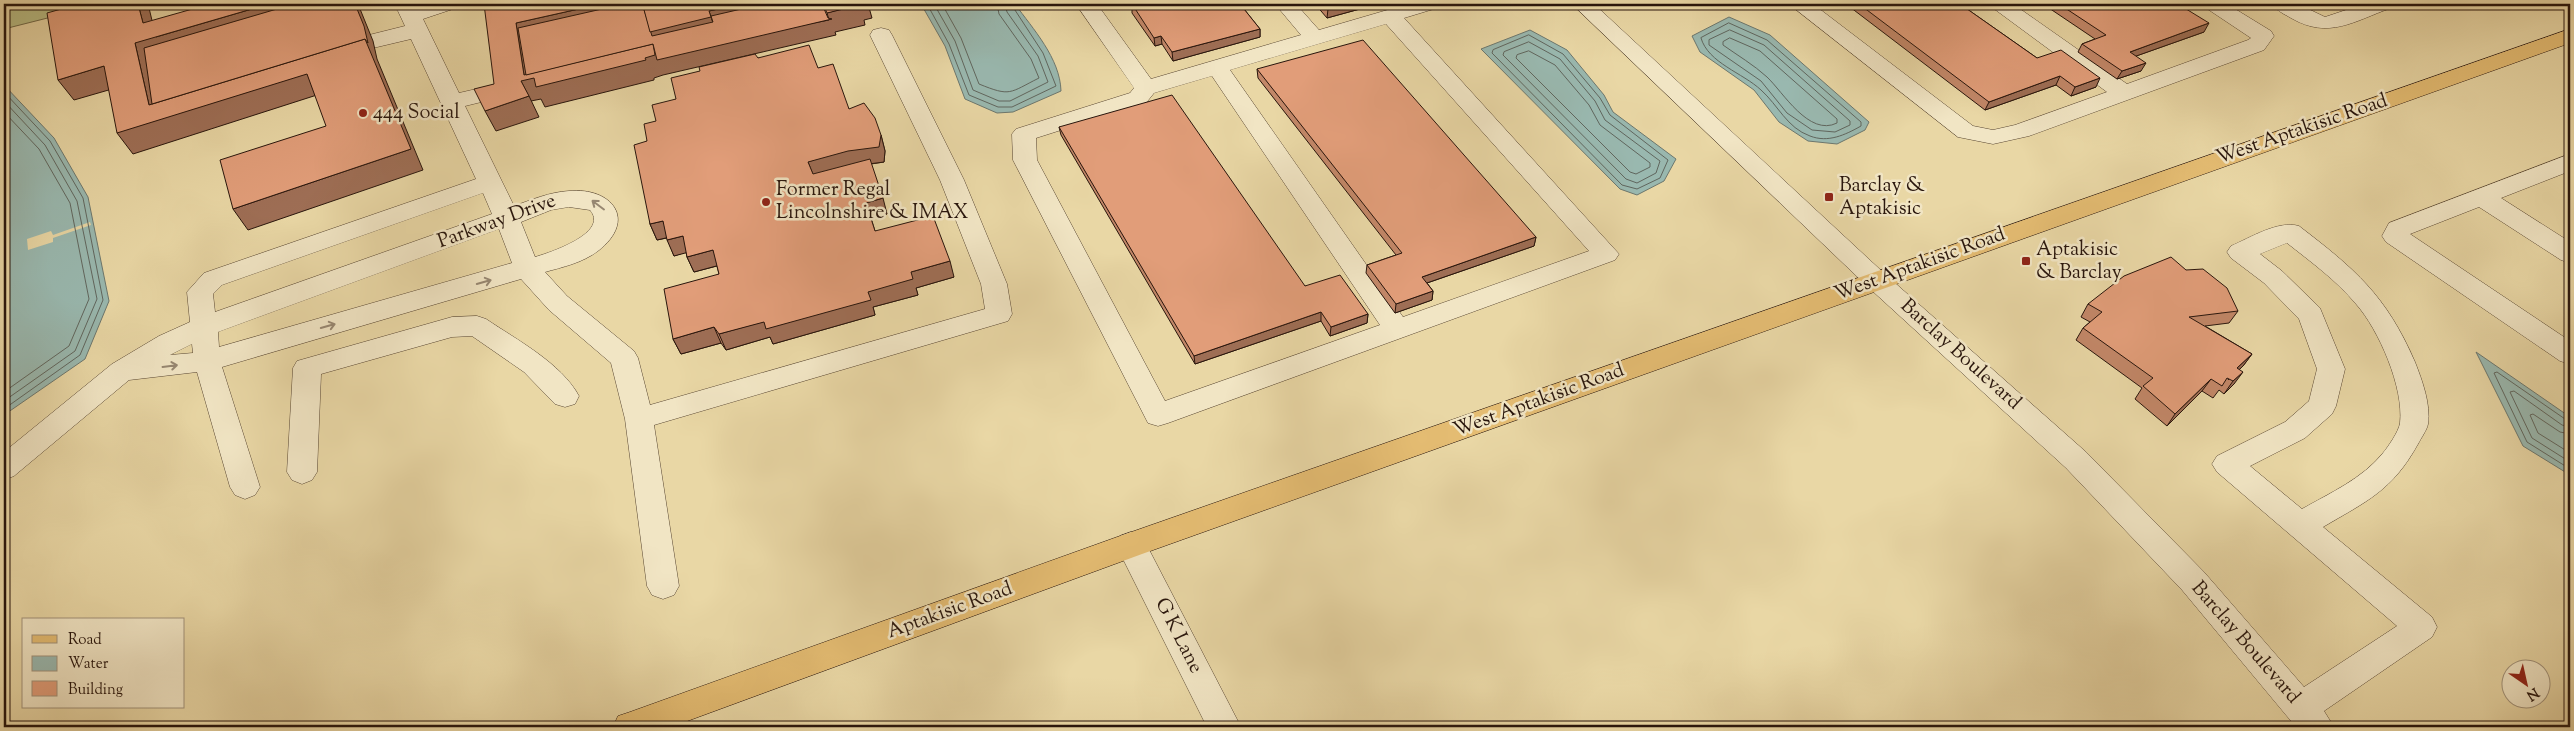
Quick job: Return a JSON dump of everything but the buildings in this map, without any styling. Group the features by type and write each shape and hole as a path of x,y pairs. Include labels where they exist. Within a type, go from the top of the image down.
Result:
{"main road":[{"name":"West Aptakisic Road","path":"1272,497 1877,280 2570,36"},
{"name":"Aptakisic Road","path":"630,727 1131,545 1272,497"}],"street":[{"path":"373,41 403,33 410,17 449,4"},
{"path":"1086,4 1146,88"},
{"path":"1285,4 1315,38"},
{"path":"1390,16 1606,254 1158,415 1025,160 1024,134 1138,98 1146,88 1430,4"},
{"name":"Barclay Boulevard","path":"1582,4 1877,280 2076,460 2193,582 2309,718"},
{"path":"1800,4 1966,132 1994,137 2021,131 2256,45 2263,36 2252,27 2213,4"},
{"path":"2000,4 2124,93"},
{"path":"2282,4 2310,20 2326,24 2384,4"},
{"path":"410,17 507,218 527,269 558,303 624,358 639,419 663,586"},
{"path":"639,419 999,314 994,284 952,180 881,35"},
{"path":"1217,67 1397,329"},
{"path":"452,102 502,90"},
{"path":"2570,162 2398,229 2396,236 2570,354"},
{"path":"245,487 207,361 200,292 213,279 490,182"},
{"name":"Parkway Drive","path":"5,469 122,371 203,327 568,197 584,198 596,202 604,209 607,218 604,228 597,239 569,256 207,361 122,371"},
{"path":"2481,197 2570,254"},
{"path":"2300,525 2368,486 2394,461 2414,425 2410,384 2390,336 2381,320 2366,298 2335,267 2290,232 2240,252 2273,277 2311,315 2331,369 2322,406 2295,430 2227,464 2421,627 2309,718"},
{"path":"302,472 307,368 452,327 477,326 534,365 565,396"},
{"name":"G K Lane","path":"1131,545 1224,727"}],"green space":[{"path":"4,4 103,4 4,29"}],"water":[{"path":"921,4 1015,4 1051,56 1056,67 1061,91 1013,112 997,113 965,99 945,46"},
{"path":"1729,17 1770,35 1869,122 1865,130 1837,144 1808,141 1779,122 1754,90 1700,52 1692,36"},
{"path":"1530,30 1567,50 1604,95 1613,112 1676,159 1664,181 1637,195 1620,189 1481,49"},
{"path":"4,85 54,138 88,197 109,301 85,359 4,415"},
{"path":"2476,352 2570,417 2570,475 2523,446"}],"pier":[{"path":"90,222 91,225 53,238 53,242 28,250 27,239 51,231 53,235"}],"place":[{"name":"444 Social","path":"363,113"},
{"name":"Barclay & Aptakisic","path":"1829,197"},
{"name":"Former Regal Lincolnshire & IMAX","path":"766,202"},
{"name":"Aptakisic & Barclay","path":"2026,261"}]}
